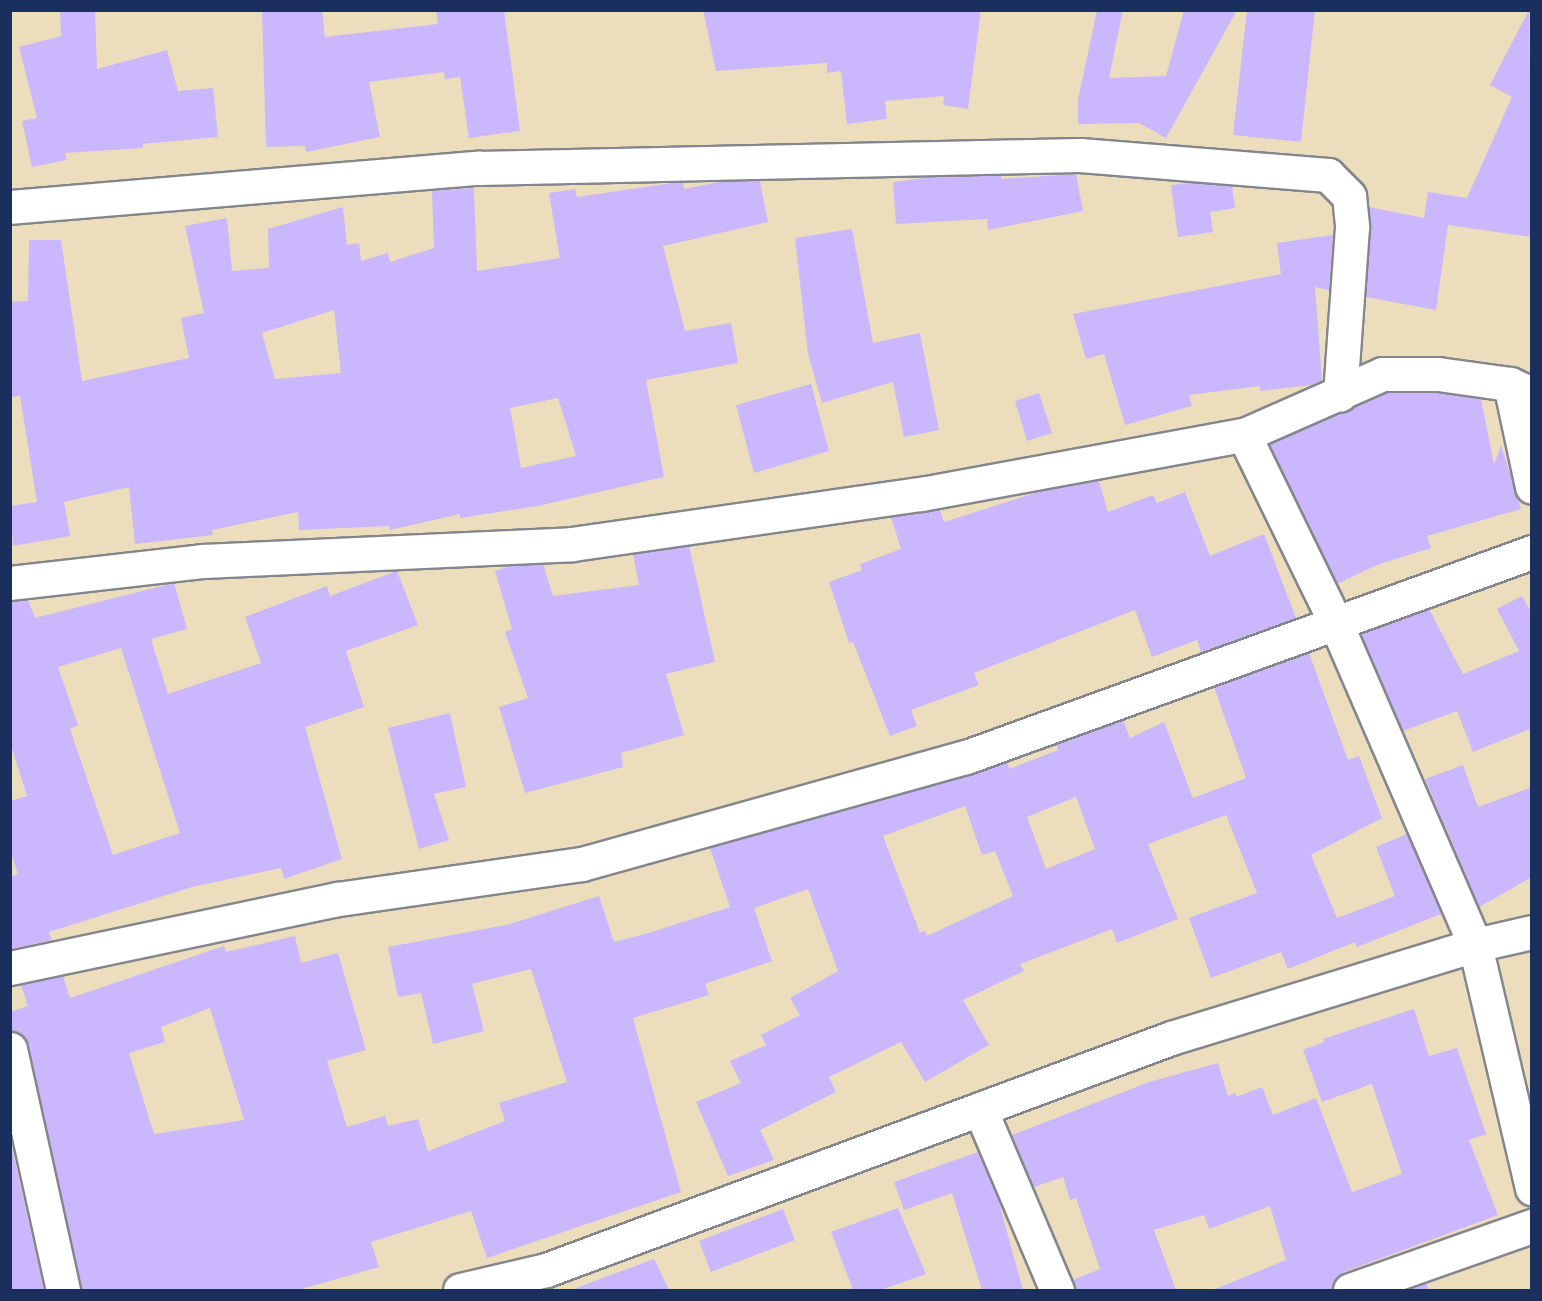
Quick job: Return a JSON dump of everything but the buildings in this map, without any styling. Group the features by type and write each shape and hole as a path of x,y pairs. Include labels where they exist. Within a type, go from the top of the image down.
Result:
{"street":[{"path":"10,207 501,168 1080,155 1328,175 1349,196 1352,227 1340,395"},
{"path":"10,583 203,561 572,544 921,494 1244,435 1340,395 1382,374 1438,374 1521,389 1532,487"},
{"path":"1244,435 1337,626 1475,945 1532,1188"},
{"path":"10,968 338,899 582,864 966,757 1337,626 1532,552"},
{"path":"460,1290 546,1270 1171,1038 1475,945 1532,932"},
{"path":"10,1049 63,1290"},
{"path":"980,1109 1057,1290"},
{"path":"1350,1290 1532,1226"}]}
